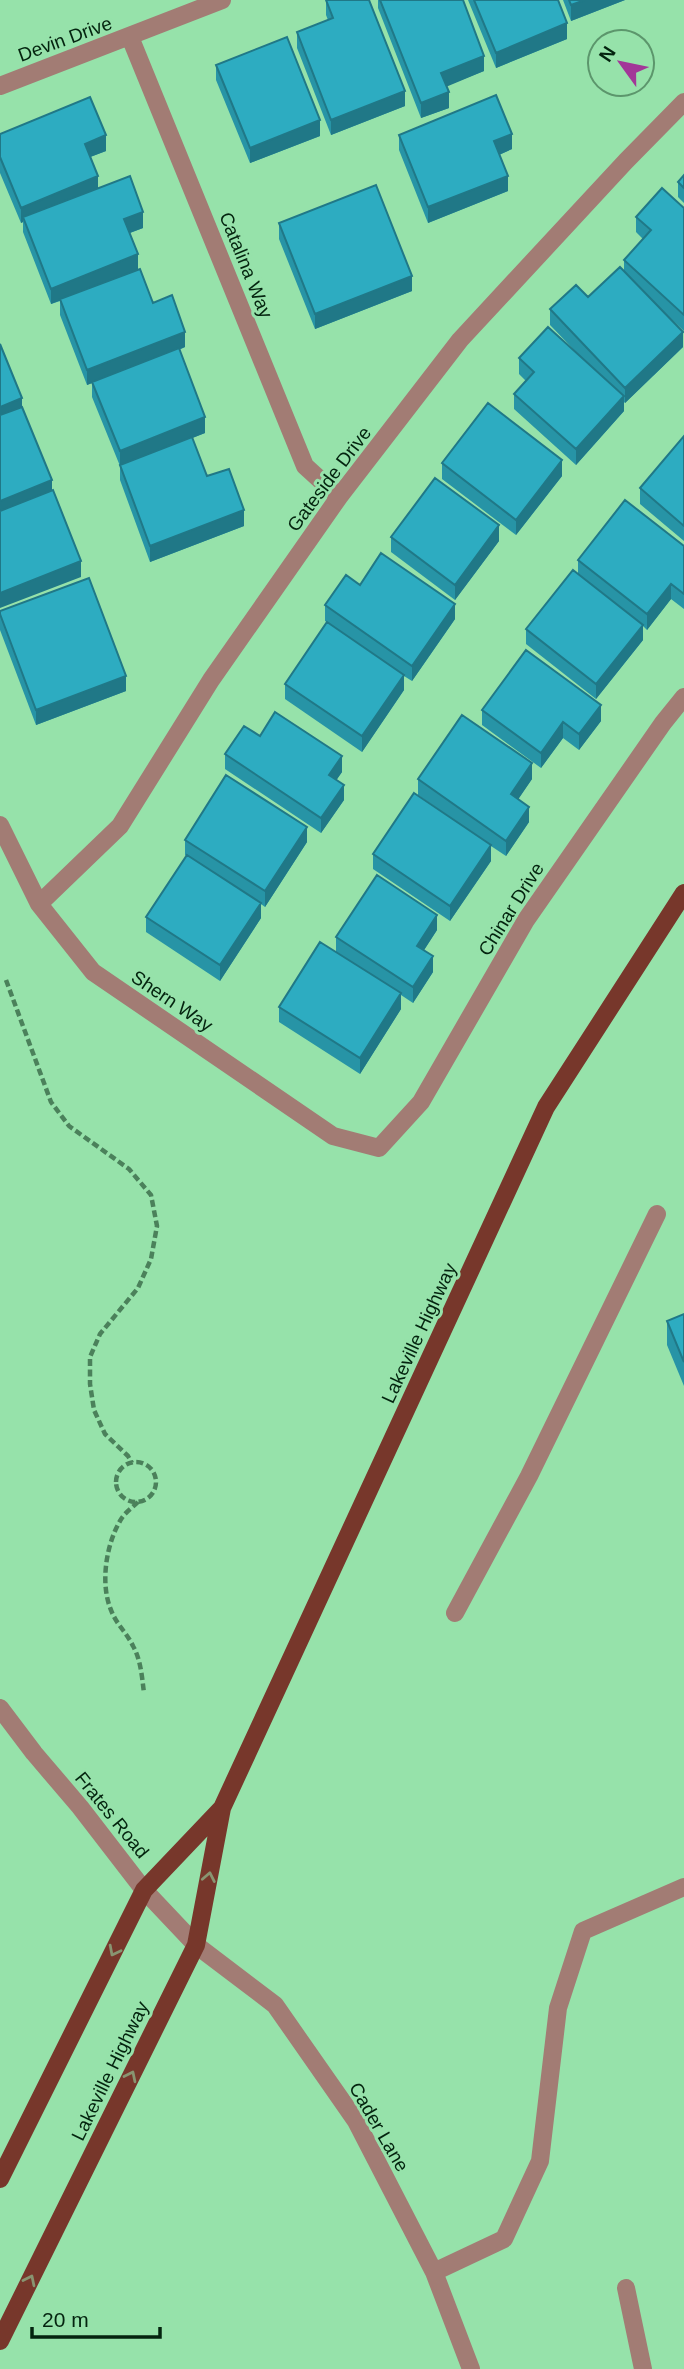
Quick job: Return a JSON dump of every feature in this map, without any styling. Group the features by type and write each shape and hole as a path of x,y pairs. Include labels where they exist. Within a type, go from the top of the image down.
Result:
{"main road":[{"name":"Lakeville Highway","path":"0,2341 196,1945 222,1808 546,1107 684,893"},
{"name":"Lakeville Highway","path":"0,2179 144,1890 222,1808"}],"street":[{"name":"Devin Drive","path":"0,86 222,0"},
{"name":"Catalina Way","path":"130,37 304,466 339,497"},
{"name":"Gateside Drive","path":"39,904 120,826 211,680 339,497 460,340 684,102"},
{"name":"Chinar Drive","path":"379,1148 421,1102 526,920 684,696"},
{"name":"Shern Way","path":"0,825 39,904 93,972 333,1136 379,1148"},
{"path":"455,1613 529,1476 657,1214"},
{"name":"Frates Road","path":"0,1708 144,1890 196,1945"},
{"path":"433,2272 504,2239 540,2161 558,2008 583,1931 684,1887"},
{"name":"Cader Lane","path":"196,1945 275,2005 356,2121 433,2272 471,2369"},
{"path":"625,2287 643,2369"}],"path":[{"path":"6,980 51,1102 69,1126 129,1169 151,1195 157,1226 151,1259 138,1289 100,1334 90,1357 94,1410 105,1434 132,1463"},
{"path":"138,1502 126,1499 116,1482 121,1470 132,1463 145,1465 156,1480 153,1492 121,1518 114,1533 106,1591 116,1622 134,1648 144,1693"}],"building":[{"path":"326,0 369,0 405,91 331,120 297,32 333,18"},
{"path":"380,0 463,0 484,56 441,73 449,92 421,103"},
{"path":"474,0 558,0 567,23 496,53"},
{"path":"569,0 585,0 571,5"},
{"path":"287,37 320,120 250,148 216,65"},
{"path":"496,95 512,134 494,141 508,176 428,207 399,135"},
{"path":"90,97 106,135 85,144 98,176 21,208 0,157 0,134"},
{"path":"684,175 684,188 678,182"},
{"path":"130,176 143,212 124,219 138,254 51,289 23,217"},
{"path":"376,185 412,276 315,314 279,223"},
{"path":"662,188 684,208 684,315 624,260 651,230 636,217"},
{"path":"620,267 683,332 625,388 550,309 576,285 588,297"},
{"path":"140,269 153,303 172,295 185,332 87,370 60,299"},
{"path":"548,327 624,396 576,449 514,394 534,372 519,358"},
{"path":"0,344 22,398 0,407"},
{"path":"179,348 205,417 120,451 92,382"},
{"path":"488,403 562,460 516,520 442,463"},
{"path":"22,407 52,480 0,501 0,415"},
{"path":"684,436 684,526 640,488"},
{"path":"192,437 207,476 229,469 244,510 150,546 120,465"},
{"path":"435,478 499,525 455,585 391,537"},
{"path":"53,490 81,561 0,593 0,511"},
{"path":"625,500 684,546 684,594 671,584 647,614 578,560"},
{"path":"381,553 455,604 412,666 325,605 346,575 360,585"},
{"path":"573,570 643,625 596,684 526,629"},
{"path":"89,578 126,676 36,710 0,611"},
{"path":"327,622 404,675 362,736 285,684"},
{"path":"526,650 601,705 579,734 563,722 541,753 482,710"},
{"path":"275,712 342,756 329,775 344,785 321,818 225,754 244,726 260,736"},
{"path":"462,715 532,763 511,794 529,807 506,841 418,779"},
{"path":"226,775 307,827 265,891 185,840"},
{"path":"414,793 491,845 450,906 373,854"},
{"path":"187,855 261,903 220,965 146,917"},
{"path":"377,875 437,915 417,946 433,956 413,987 336,937"},
{"path":"320,942 401,993 360,1058 279,1007"},
{"path":"684,1314 684,1362 667,1321"}]}
